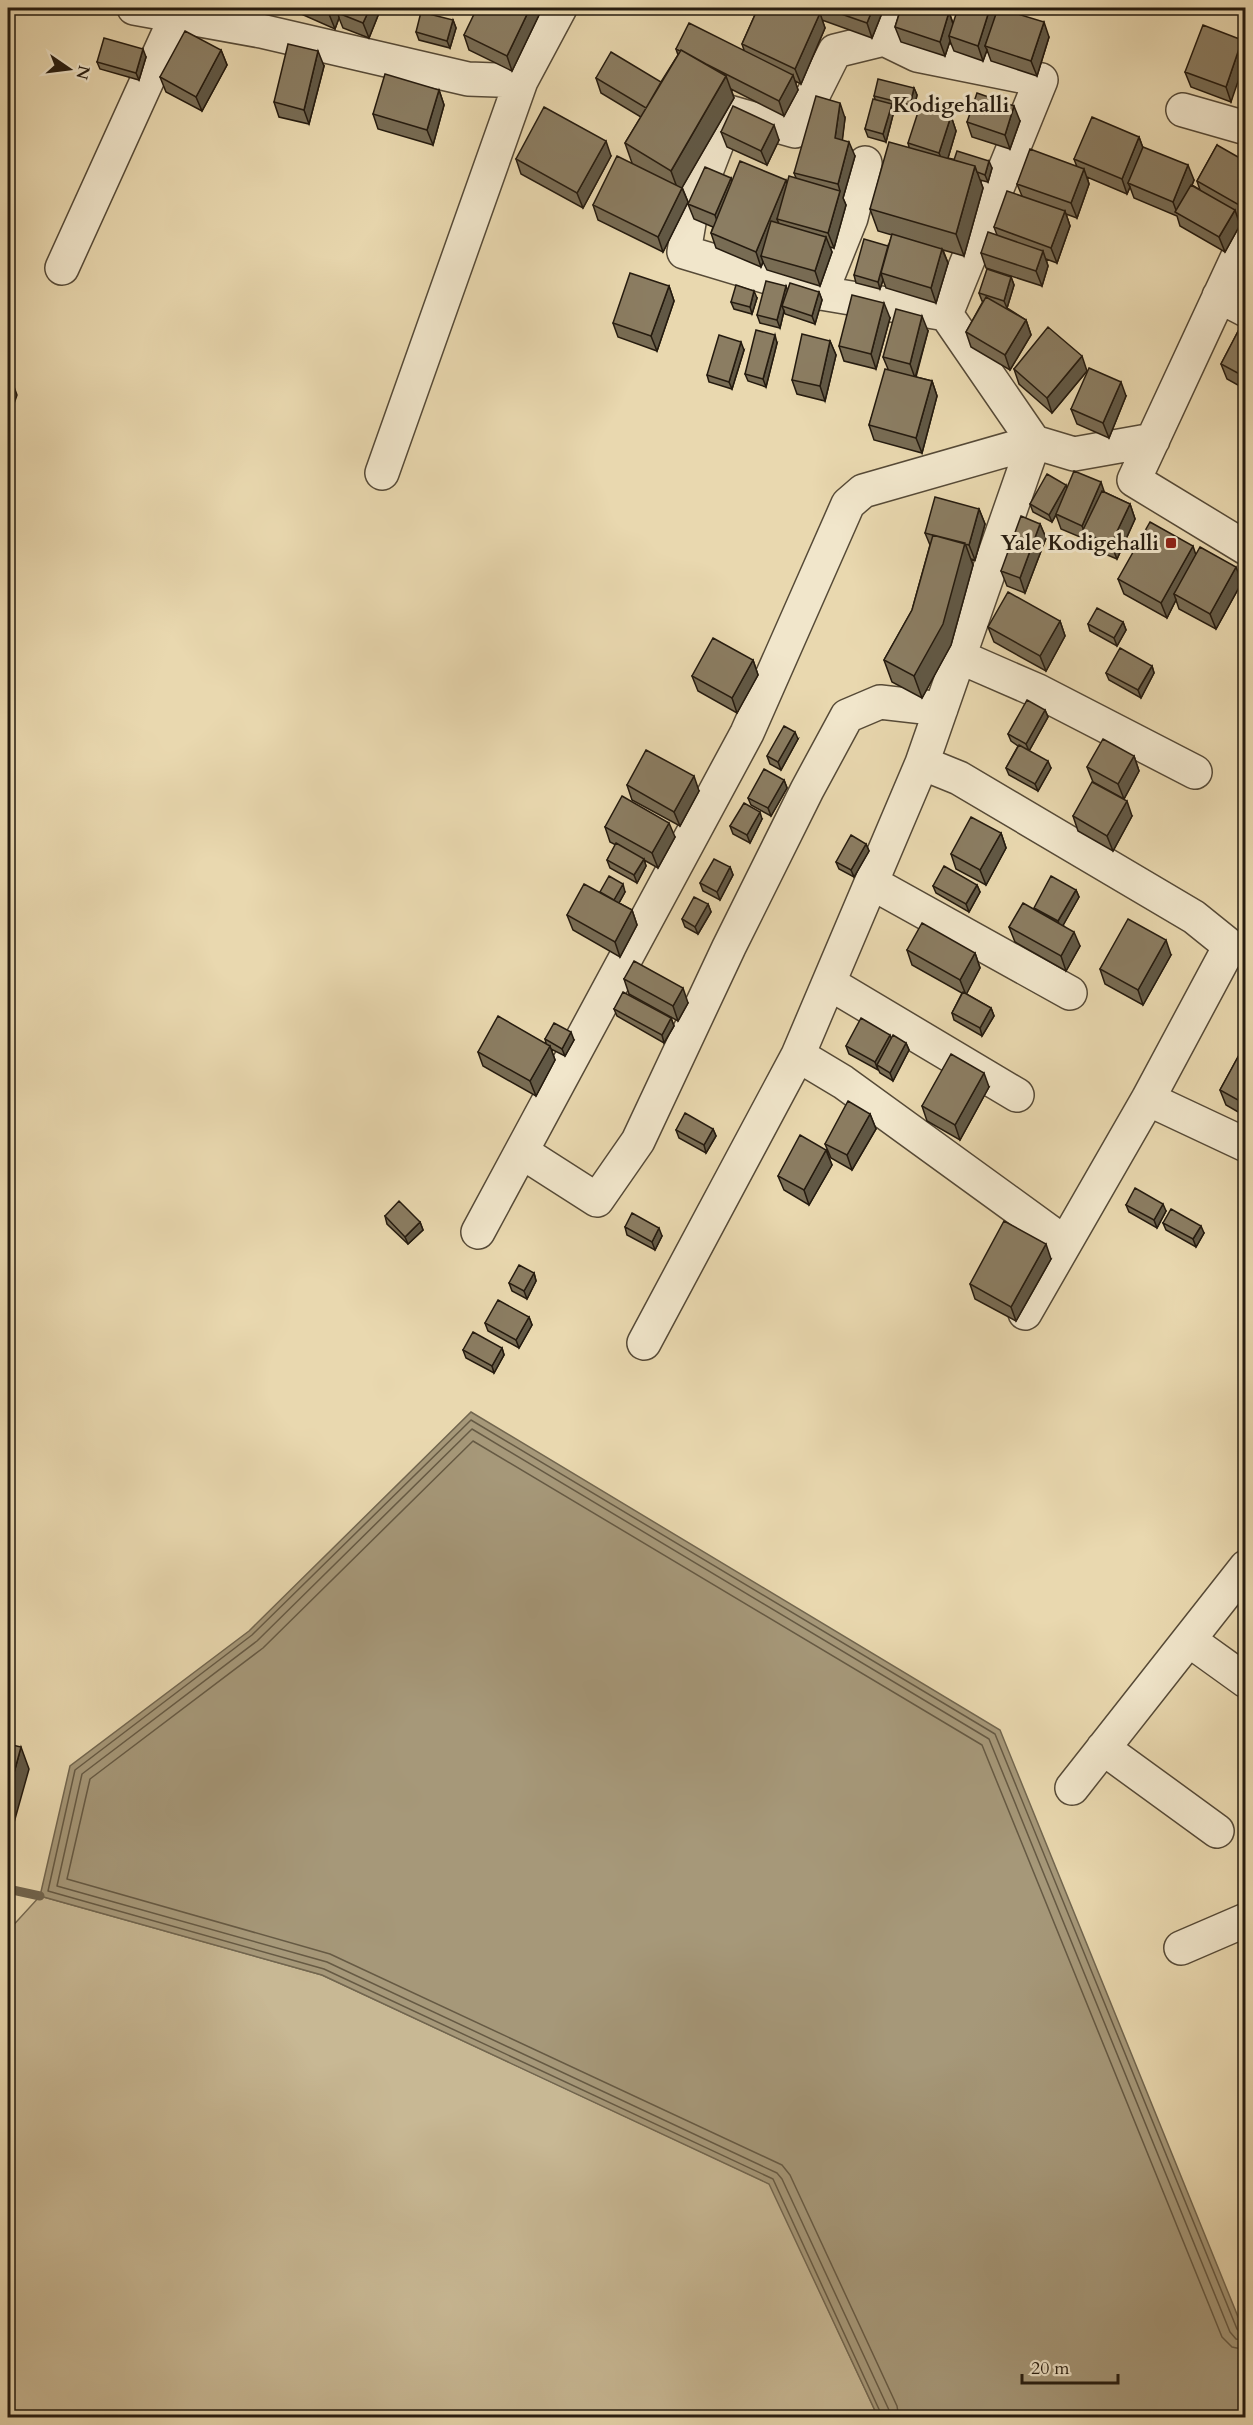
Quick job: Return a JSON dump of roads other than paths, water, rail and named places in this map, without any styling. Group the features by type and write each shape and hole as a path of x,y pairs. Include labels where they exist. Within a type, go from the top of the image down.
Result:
{"street":[{"path":"134,8 176,17 266,19 468,79 521,81"},
{"path":"382,473 521,81 560,8"},
{"path":"884,39 898,8"},
{"path":"62,268 176,17"},
{"path":"946,314 1041,80 917,55 884,39 835,51 795,131 729,112 691,211 684,252 821,293 946,314 1034,442"},
{"path":"1183,110 1245,128"},
{"path":"821,293 851,218 865,163"},
{"path":"1245,239 1232,303 1153,440 1134,480 1245,548"},
{"path":"478,1232 747,733 848,504 863,491 1034,442 1074,454 1153,440"},
{"path":"644,1343 798,1055 922,763 1034,442"},
{"path":"960,657 1038,691 1195,772"},
{"path":"522,1152 597,1200 638,1141 729,947 807,790 847,716 880,702 941,709"},
{"path":"922,763 959,778 1194,917 1238,949 1148,1099 1025,1313"},
{"path":"872,883 1070,993"},
{"path":"829,983 1017,1095"},
{"path":"798,1055 843,1082 1065,1243"},
{"path":"1148,1099 1245,1145"},
{"path":"1072,1788 1245,1567"},
{"path":"1189,1640 1245,1681"},
{"path":"1103,1748 1216,1831"},
{"path":"1181,1948 1245,1920"}],"water":[{"path":"471,1412 1000,1730 1245,2334 1245,2417 878,2417 769,2184 322,1975 40,1896 70,1766 249,1631"}],"waterway":[{"path":"8,1889 40,1896"}],"place":[{"name":"Yale Kodigehalli","path":"1171,543"}],"district":[{"name":"Kodigehalli","path":"951,105"}]}
